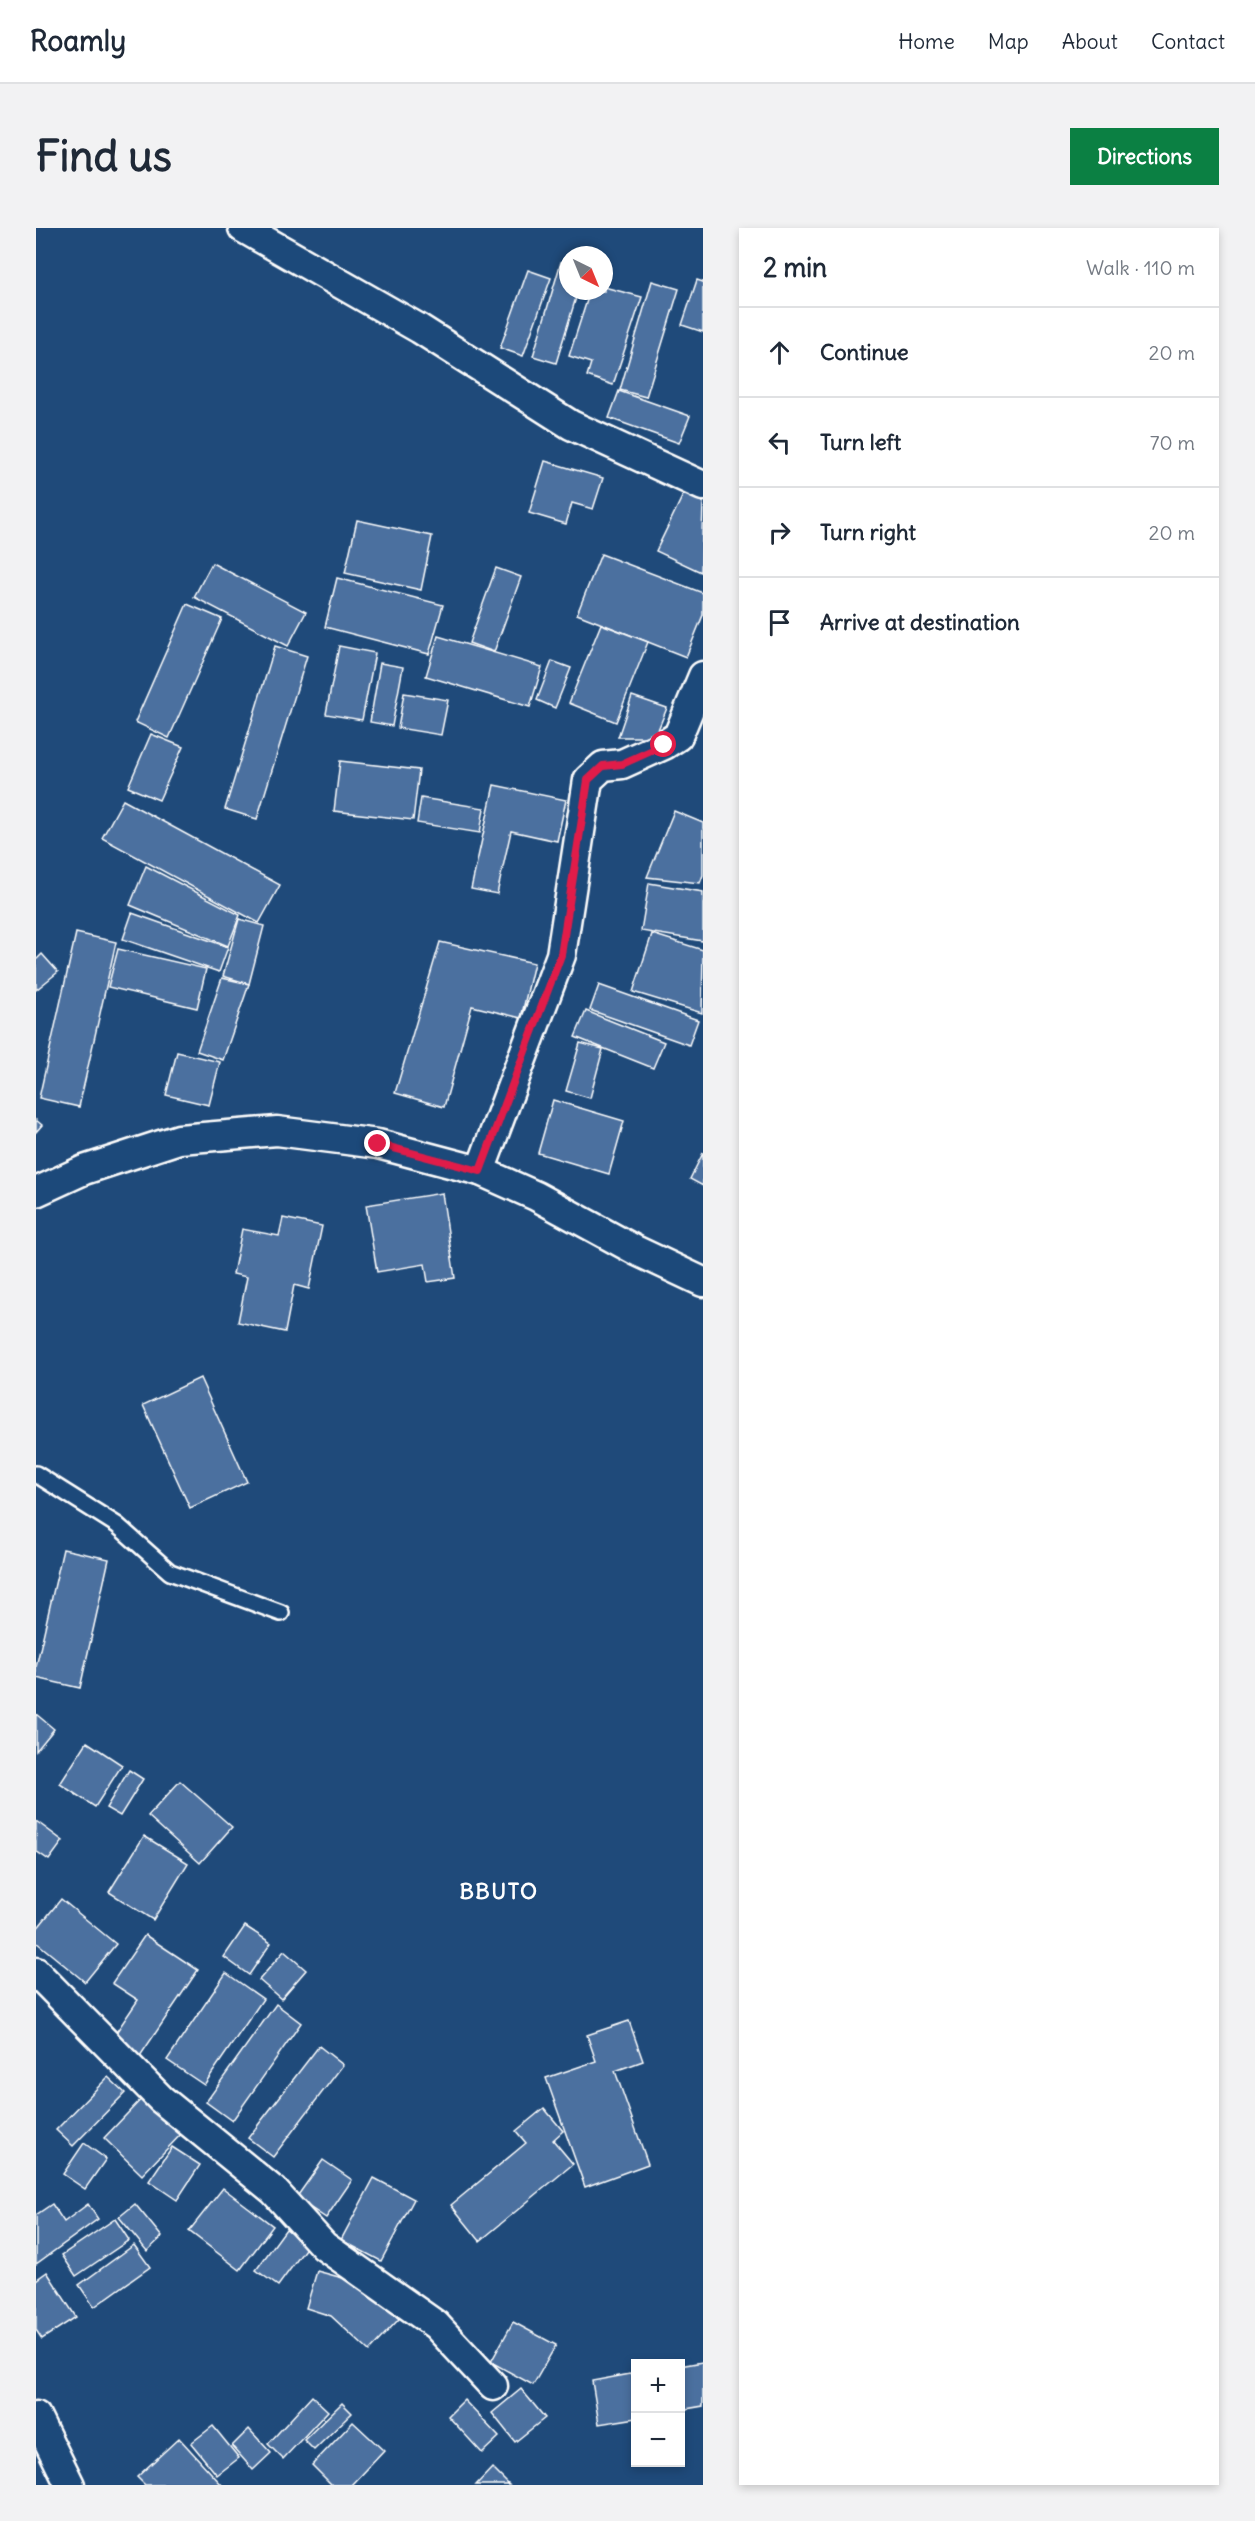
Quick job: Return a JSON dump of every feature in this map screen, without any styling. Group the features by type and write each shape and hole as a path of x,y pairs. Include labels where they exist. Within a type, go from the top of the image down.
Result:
{"street":[{"path":"243,228 420,329 571,425 703,486"},
{"path":"480,1171 561,955 588,780 603,766 622,764 678,736 703,676"},
{"path":"36,1192 84,1170 179,1139 277,1131 378,1144 480,1171 536,1196 637,1251 703,1282"},
{"path":"36,1972 160,2099 273,2192 324,2246 436,2325 493,2386"},
{"path":"36,2416 70,2485"}],"lane":[{"path":"36,1474 117,1525 170,1572 281,1613"}],"building":[{"path":"559,269 559,300 575,300 556,363 533,356"},
{"path":"528,270 551,278 523,356 500,348"},
{"path":"697,280 703,282 703,332 682,325"},
{"path":"652,281 679,289 646,397 620,390"},
{"path":"613,289 642,297 613,385 587,376 591,363 569,356 587,300 613,300"},
{"path":"619,391 690,416 679,443 609,418"},
{"path":"545,461 603,478 593,509 572,503 566,524 529,513"},
{"path":"684,493 703,502 701,572 656,551"},
{"path":"357,520 432,536 421,590 345,573"},
{"path":"601,554 703,593 703,615 686,657 577,614"},
{"path":"212,563 306,612 288,646 194,597"},
{"path":"496,568 521,577 494,652 469,643"},
{"path":"337,578 443,605 429,654 325,627"},
{"path":"187,604 222,619 169,738 135,722"},
{"path":"601,624 648,642 616,722 569,703"},
{"path":"438,636 542,667 530,707 426,676"},
{"path":"275,646 307,656 257,819 225,809"},
{"path":"339,646 375,653 362,720 326,714"},
{"path":"552,661 571,668 555,708 537,700"},
{"path":"380,663 403,667 392,726 370,722"},
{"path":"404,693 448,700 441,735 398,728"},
{"path":"632,696 667,708 655,737 618,737"},
{"path":"151,734 183,747 159,800 128,787"},
{"path":"340,761 419,770 413,820 334,811"},
{"path":"494,785 566,800 557,841 511,831 497,894 471,889"},
{"path":"421,798 484,808 480,833 417,823"},
{"path":"123,800 280,885 259,923 102,838"},
{"path":"674,811 703,823 703,875 700,883 647,877"},
{"path":"146,866 240,915 228,946 130,905"},
{"path":"649,883 703,892 703,941 641,931"},
{"path":"132,913 228,947 219,972 123,939"},
{"path":"239,919 264,926 249,984 223,976"},
{"path":"76,933 116,942 79,1107 39,1098"},
{"path":"652,934 703,950 702,1013 633,992"},
{"path":"440,942 534,963 521,1018 472,1006 444,1107 395,1093"},
{"path":"118,949 206,969 197,1008 108,987"},
{"path":"42,954 58,972 36,990 36,960"},
{"path":"222,978 249,984 223,1060 197,1051"},
{"path":"599,985 698,1020 689,1045 590,1010"},
{"path":"586,1011 664,1042 653,1068 575,1037"},
{"path":"580,1043 603,1049 590,1098 566,1091"},
{"path":"177,1052 220,1062 209,1105 166,1095"},
{"path":"553,1100 624,1121 609,1174 538,1153"},
{"path":"36,1120 42,1125 36,1132"},
{"path":"703,1153 703,1186 690,1179"},
{"path":"442,1193 455,1278 428,1282 425,1264 377,1272 366,1205"},
{"path":"283,1218 322,1226 309,1289 294,1285 285,1332 238,1322 247,1277 233,1274 242,1229 279,1236"},
{"path":"200,1378 247,1482 190,1508 143,1405"},
{"path":"63,1549 109,1559 80,1688 36,1678 36,1667"},
{"path":"36,1714 54,1729 36,1751"},
{"path":"87,1742 122,1765 95,1807 60,1784"},
{"path":"129,1770 143,1779 120,1816 106,1808"},
{"path":"180,1781 232,1827 200,1863 148,1816"},
{"path":"36,1821 63,1841 49,1860 36,1851"},
{"path":"144,1836 188,1863 153,1920 109,1892"},
{"path":"61,1899 116,1944 85,1982 36,1942 36,1930"},
{"path":"245,1926 271,1943 249,1975 224,1957"},
{"path":"145,1935 198,1970 138,2059 111,2040 138,2000 112,1983"},
{"path":"284,1951 306,1970 281,1999 259,1980"},
{"path":"226,1973 263,1999 204,2085 167,2060"},
{"path":"276,2004 301,2023 232,2121 206,2102"},
{"path":"629,2021 643,2061 615,2071 648,2164 585,2187 546,2078 596,2061 587,2035"},
{"path":"319,2046 343,2065 273,2157 248,2138"},
{"path":"108,2077 125,2093 73,2146 56,2130"},
{"path":"148,2092 186,2129 142,2175 104,2138"},
{"path":"544,2108 563,2131 553,2140 573,2164 480,2241 451,2205 526,2143 516,2131"},
{"path":"84,2143 106,2159 85,2189 63,2174"},
{"path":"172,2147 200,2165 177,2200 149,2181"},
{"path":"323,2160 352,2180 326,2218 296,2198"},
{"path":"374,2178 414,2199 381,2261 341,2240"},
{"path":"223,2188 273,2226 240,2270 189,2231"},
{"path":"52,2204 64,2222 88,2204 98,2219 36,2264 36,2215"},
{"path":"135,2204 162,2237 147,2251 119,2217"},
{"path":"115,2219 129,2240 76,2276 62,2255"},
{"path":"286,2229 308,2245 278,2286 256,2270"},
{"path":"134,2245 150,2267 94,2307 79,2285"},
{"path":"317,2271 361,2283 399,2319 369,2351 331,2316 306,2308"},
{"path":"47,2272 76,2317 42,2339 36,2330 36,2280"},
{"path":"513,2322 556,2345 533,2385 491,2362"},
{"path":"703,2362 703,2406 685,2409 685,2365"},
{"path":"631,2374 631,2419 599,2424 592,2381"},
{"path":"521,2389 545,2418 515,2442 492,2413"},
{"path":"312,2396 328,2411 283,2459 268,2444"},
{"path":"464,2400 499,2437 482,2453 448,2416"},
{"path":"342,2403 352,2413 314,2450 304,2440"},
{"path":"353,2422 384,2451 352,2485 332,2485 312,2465"},
{"path":"213,2426 239,2458 217,2475 191,2443"},
{"path":"249,2429 271,2453 253,2470 232,2446"},
{"path":"179,2438 222,2485 145,2485 137,2477"},
{"path":"492,2468 509,2485 476,2485"}],"district":[{"name":"BBUTO","path":"499,1891"}],"route":[{"path":"378,1144 480,1171 561,955 588,780 603,766 622,764 664,745"}]}
